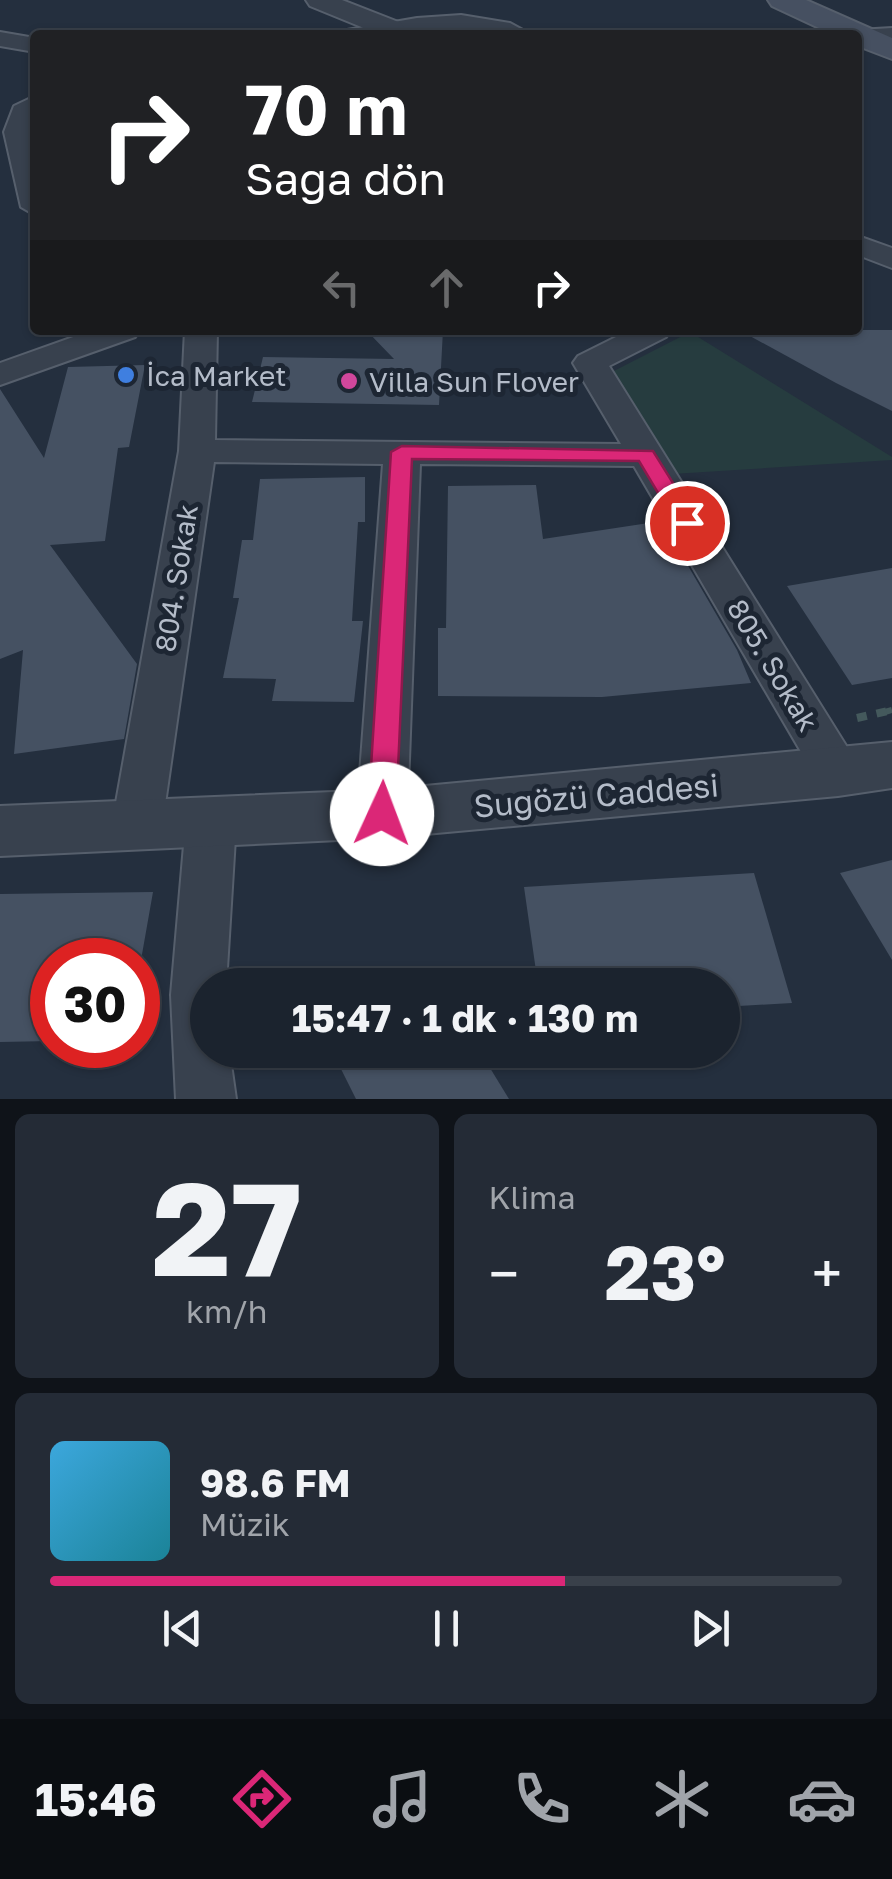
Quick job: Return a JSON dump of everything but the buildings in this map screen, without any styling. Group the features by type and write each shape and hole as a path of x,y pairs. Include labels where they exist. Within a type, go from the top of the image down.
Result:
{"main road":[{"path":"782,0 861,30"},
{"path":"829,0 880,37"}],"street":[{"path":"319,0 391,28"},
{"path":"503,0 514,30"},
{"path":"381,30 444,22 506,30"},
{"path":"0,40 30,44"},
{"path":"30,106 23,111 17,132 30,191"},
{"path":"0,210 30,205"},
{"path":"862,244 892,236"},
{"path":"862,247 892,259"},
{"path":"0,375 110,335"},
{"name":"804. Sokak","path":"137,825 196,450 200,335"},
{"name":"805. Sokak","path":"645,335 590,364 646,455 865,769"},
{"path":"196,450 646,455"},
{"path":"382,814 402,452"},
{"name":"Sugözü Caddesi","path":"0,831 382,814 865,769"},
{"path":"206,1099 197,1044 202,914 211,822"}],"green space":[{"path":"684,335 695,335 892,460 672,474 612,372"}],"place":[{"name":"İca Market","path":"126,375"},
{"name":"Villa Sun Flover","path":"349,381"}],"route":[{"path":"382,814 402,452 646,455 687,523"}]}
